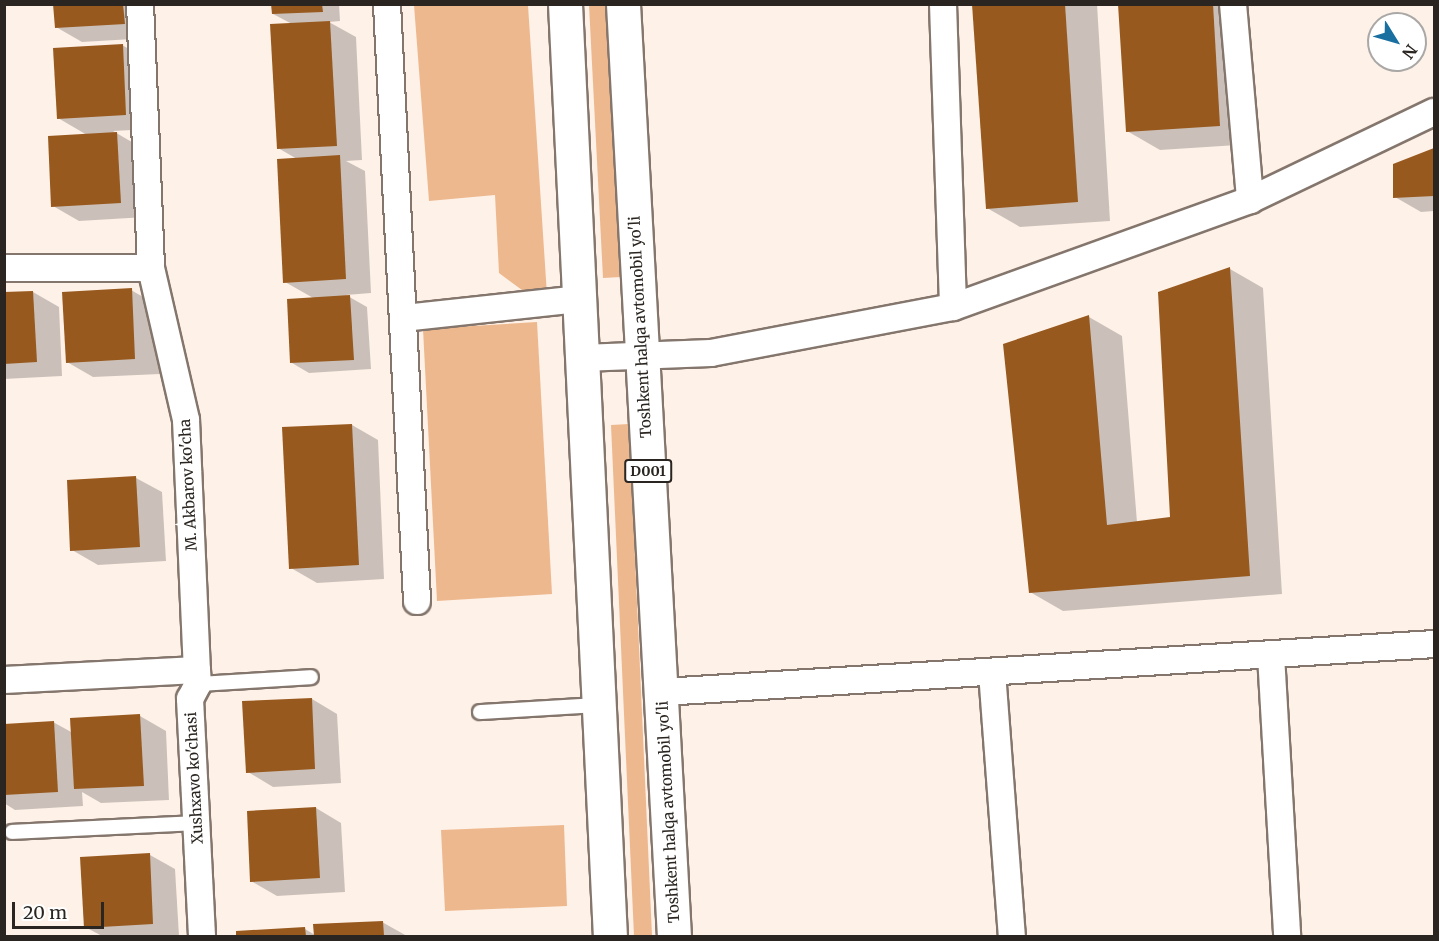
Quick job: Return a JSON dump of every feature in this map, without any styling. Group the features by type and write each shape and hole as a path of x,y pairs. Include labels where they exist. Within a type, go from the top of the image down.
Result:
{"highway":[{"path":"566,4 610,936"},
{"name":"Toshkent halqa avtomobil yo'li","path":"623,4 641,359 663,692 674,936"}],"street":[{"name":"M. Akbarov ko'cha","path":"140,4 151,268 186,420 198,677"},
{"path":"387,4 417,601"},
{"path":"943,4 953,307"},
{"path":"1233,4 1250,200"},
{"path":"582,358 641,359 711,353 953,307 1250,200 1434,112"},
{"path":"4,268 151,268"},
{"path":"404,318 579,299"},
{"path":"663,692 1434,644"},
{"path":"1270,655 1287,936"},
{"path":"992,672 1012,936"},
{"path":"4,680 198,677"},
{"name":"Xushxavo ko'chasi","path":"198,677 190,699 202,936"}],"lane":[{"path":"198,677 311,677"},
{"path":"480,712 599,705"},
{"path":"12,832 196,823"}],"shaded area":[{"path":"414,5 528,5 547,295 522,290 499,273 495,195 429,201"},
{"path":"589,5 607,5 621,277 603,278"},
{"path":"537,322 552,594 437,601 423,329"},
{"path":"629,424 652,936 634,936 611,425"},
{"path":"564,825 567,906 445,911 441,830"}],"building":[{"path":"53,4 123,4 125,24 55,28"},
{"path":"271,4 322,4 323,12 272,14"},
{"path":"972,4 1065,4 1078,202 986,209"},
{"path":"1118,4 1213,4 1220,126 1126,132"},
{"path":"330,21 337,146 277,149 270,24"},
{"path":"123,44 126,115 57,119 53,48"},
{"path":"117,132 121,203 51,207 48,136"},
{"path":"1434,148 1434,196 1393,198 1393,164"},
{"path":"340,155 346,279 283,283 277,159"},
{"path":"1230,267 1250,576 1029,593 1003,344 1089,315 1107,525 1170,517 1158,292"},
{"path":"132,288 135,359 66,363 62,292"},
{"path":"33,291 37,362 4,364 4,292"},
{"path":"350,295 354,360 290,363 287,299"},
{"path":"352,424 359,565 289,569 282,427"},
{"path":"136,476 140,547 70,551 67,480"},
{"path":"312,698 315,769 246,773 242,701"},
{"path":"140,714 144,786 74,789 70,718"},
{"path":"54,721 58,792 4,795 4,724"},
{"path":"316,807 320,878 250,882 247,811"},
{"path":"150,853 153,924 84,928 80,857"},
{"path":"383,921 384,936 314,936 313,924"},
{"path":"305,927 306,936 236,936 236,931"}]}
